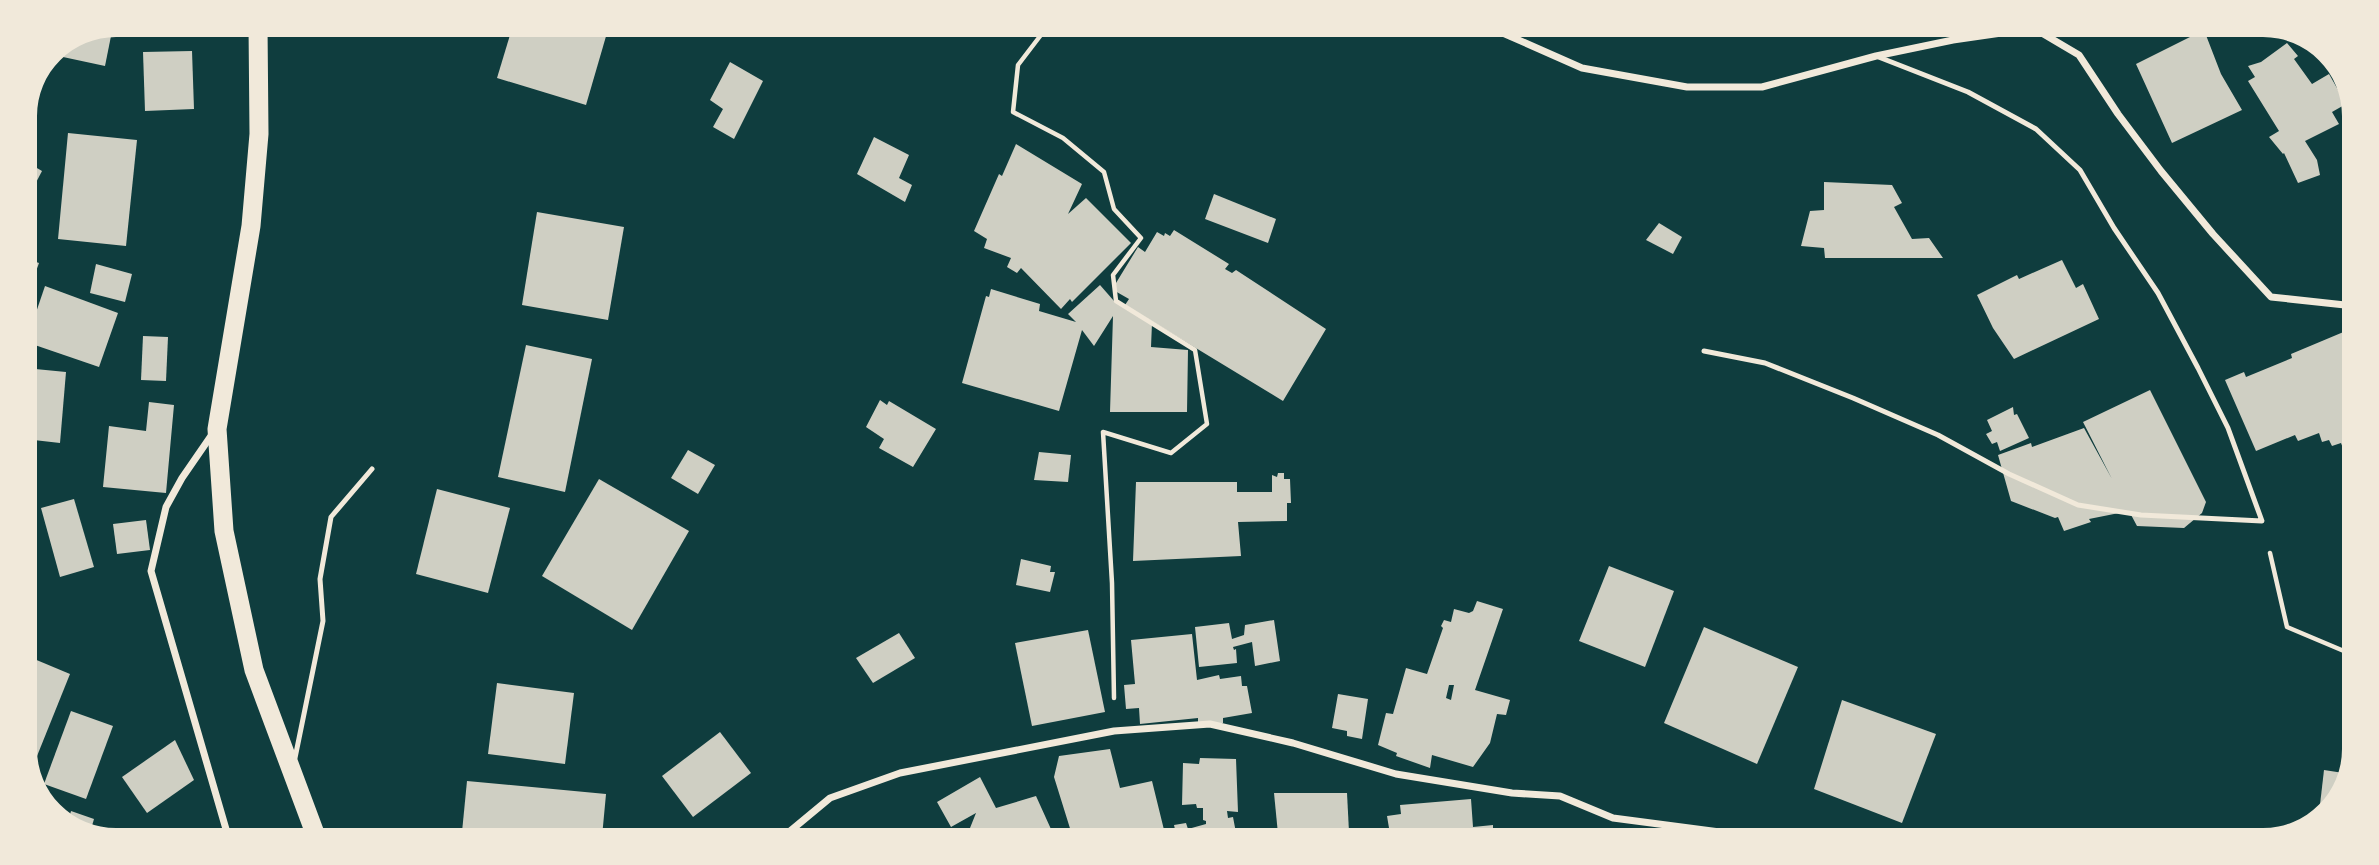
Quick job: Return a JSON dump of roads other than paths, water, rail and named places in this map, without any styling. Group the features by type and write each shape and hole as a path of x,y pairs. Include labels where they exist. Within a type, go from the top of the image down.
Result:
{"highway":[{"path":"258,37 259,134 251,226 216,429 224,531 251,658 313,828"}],"street":[{"path":"1512,37 1582,68 1688,87 1762,87 1875,56 1974,37"},
{"path":"2049,37 2079,55 2118,114 2161,171 2213,234 2271,297 2342,305"},
{"path":"216,429 181,478 166,507 151,571 226,828"},
{"path":"794,828 830,798 900,773 1114,730 1210,724 1293,743 1395,774 1512,793 1560,796 1613,818 1689,828"}],"lane":[{"path":"1704,351 1765,363 1853,398 1938,435 2009,474 2078,505 2141,515 2262,521 2228,428 2198,368 2158,293 2114,228 2080,170 2036,129 1968,92 1875,56"},
{"path":"292,771 323,621 320,579 331,517 372,469"}]}
